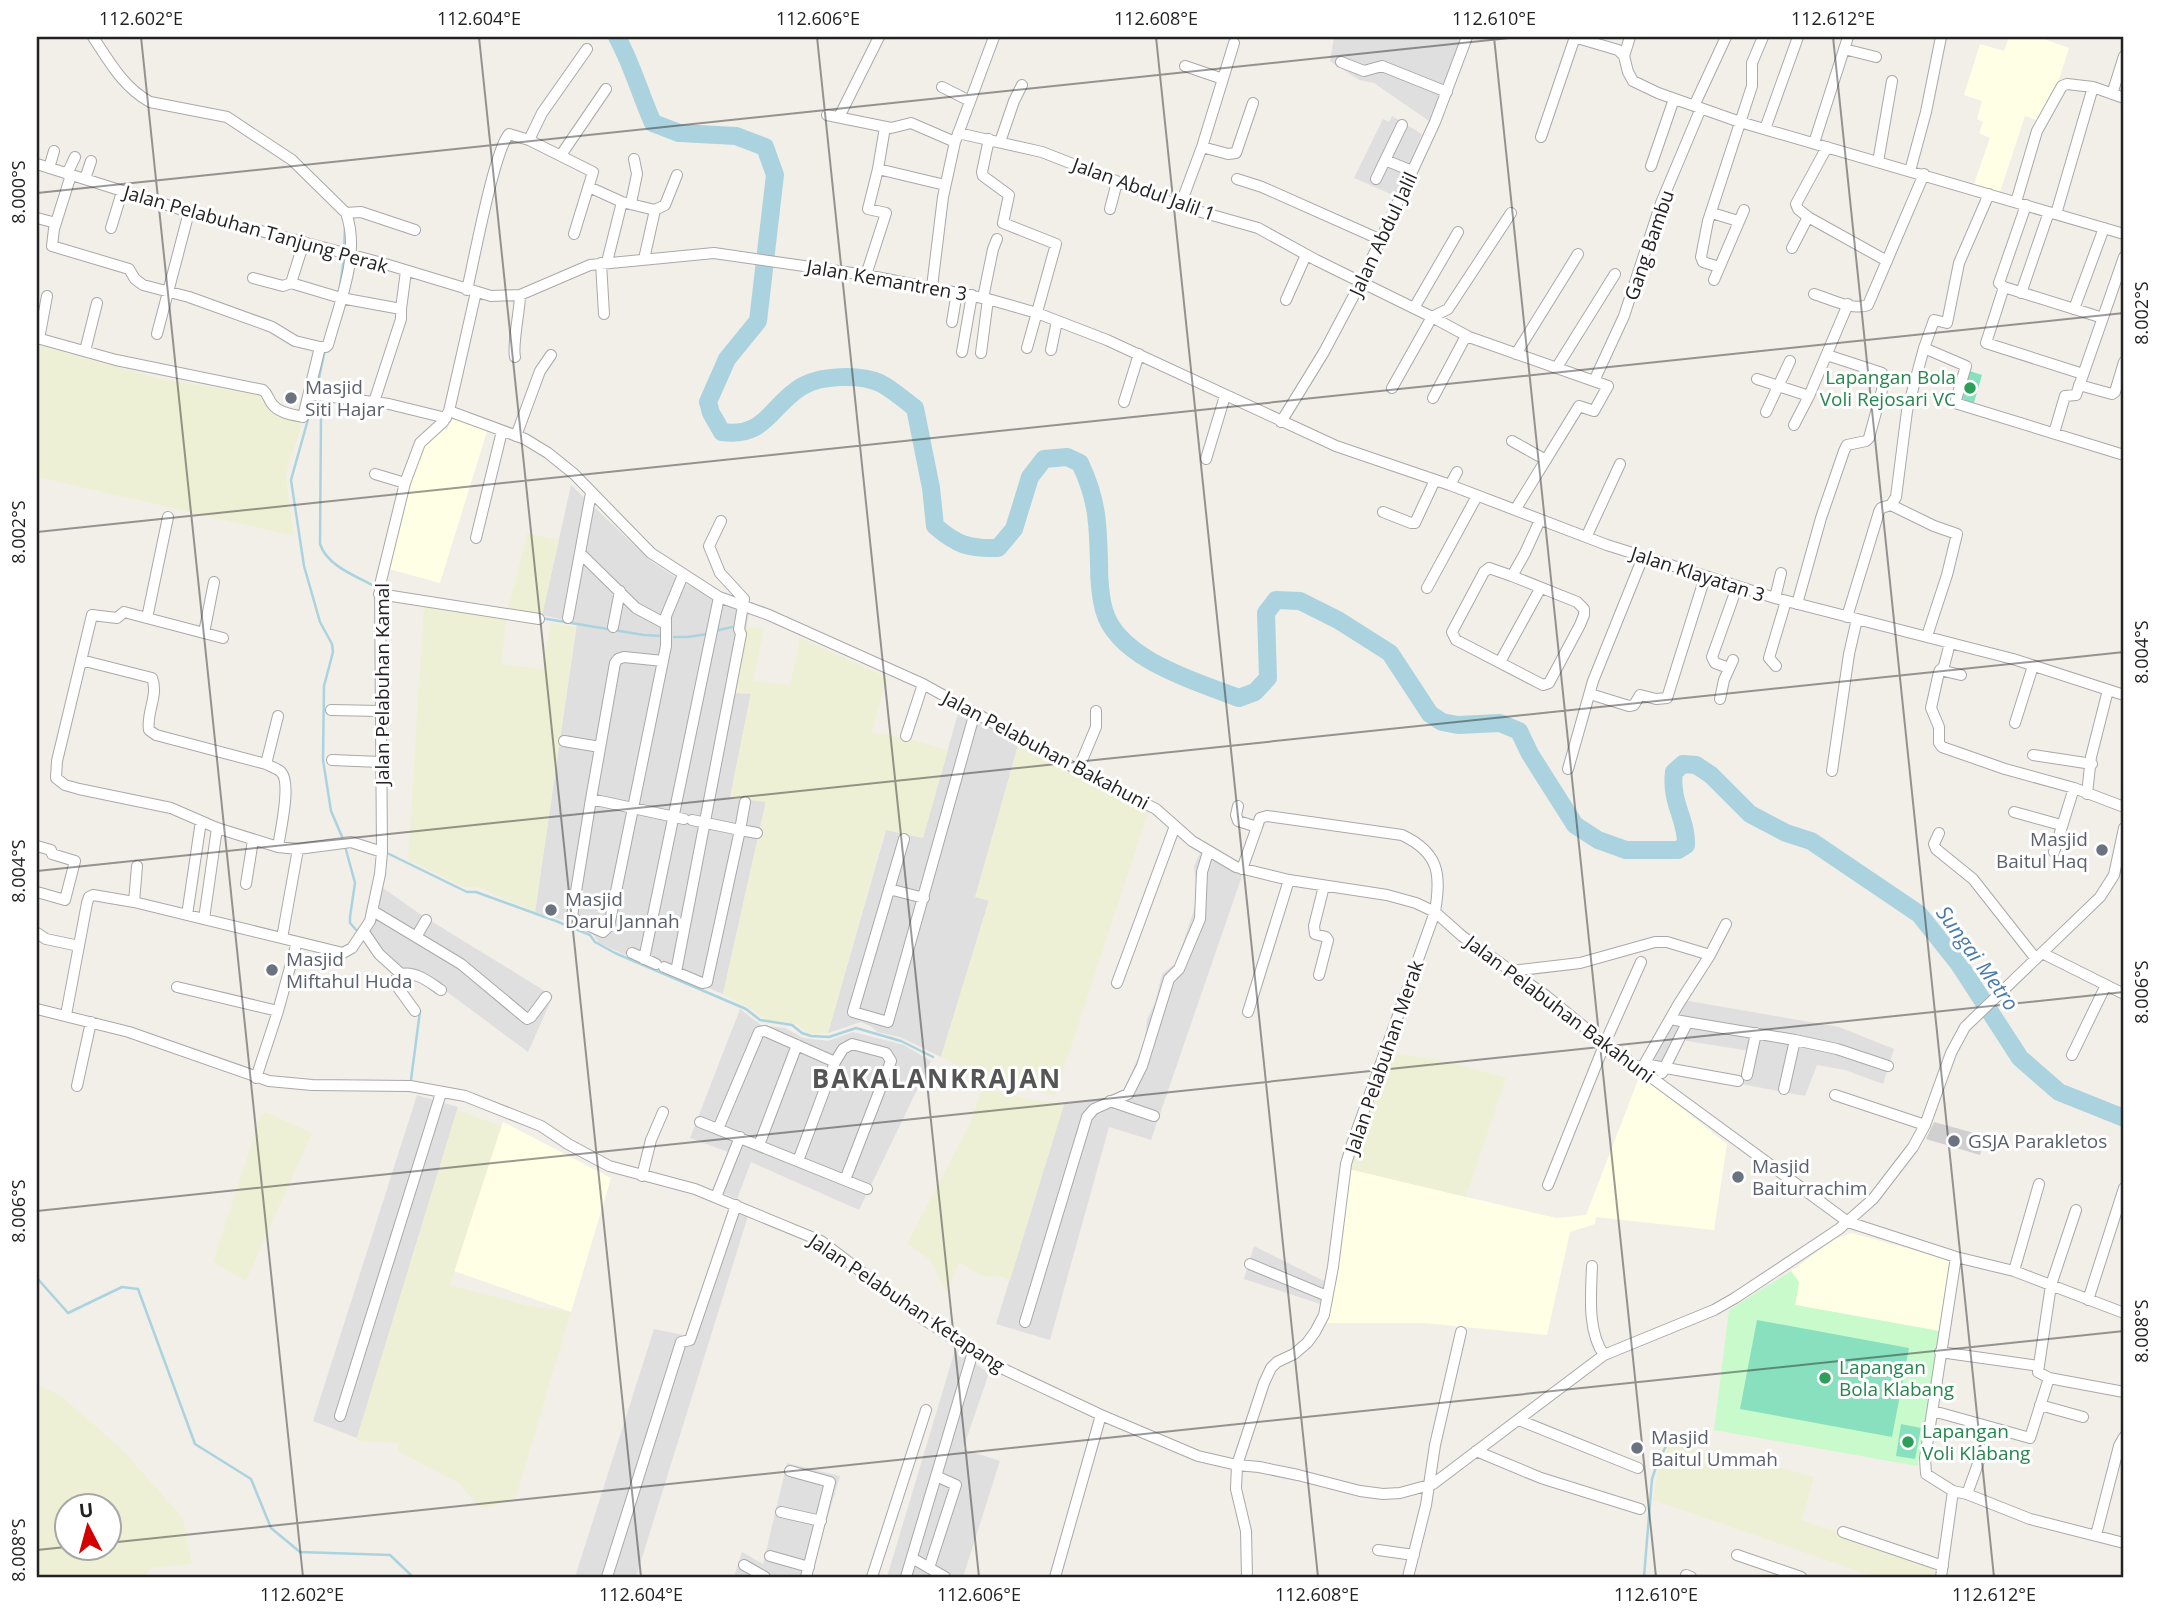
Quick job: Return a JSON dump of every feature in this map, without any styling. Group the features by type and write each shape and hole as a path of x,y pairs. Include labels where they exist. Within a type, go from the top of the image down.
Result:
{"street":[{"path":"47,296 38,338 164,371 263,390 277,409 303,417 313,395 323,347 339,298 349,223 346,213 292,160 227,117 144,99 117,74 93,37"},
{"path":"839,117 879,37"},
{"path":"933,287 945,185 957,137 994,37"},
{"name":"Jalan Abdul Jalil","path":"1281,422 1324,352 1361,282 1447,92 1467,37"},
{"path":"1541,137 1574,37 1618,50 1624,56 1633,81 1674,99 1740,122 2124,234"},
{"path":"1624,56 1630,37"},
{"name":"Gang Bambu","path":"1594,380 1624,316 1661,203 1726,37"},
{"path":"1719,267 1703,261 1701,257 1752,86 1752,64 1762,37"},
{"path":"1765,129 1798,37"},
{"path":"1814,143 1848,37"},
{"path":"1910,170 1926,113 1941,37"},
{"path":"1180,206 1202,147 1234,43"},
{"path":"529,140 542,113 587,49"},
{"path":"1843,50 1876,57"},
{"path":"2112,94 2124,58"},
{"path":"1341,62 1364,71 1382,66 1447,92"},
{"path":"1185,66 1223,79"},
{"path":"1878,162 1892,81"},
{"path":"2102,318 2021,293 1998,283 2021,203 2037,131 2062,86 2067,84 2093,87 2124,98"},
{"path":"1022,85 982,172 983,176 1009,195 1003,223 1056,244 1027,348"},
{"path":"942,87 970,101"},
{"path":"2021,293 2053,213 2093,87"},
{"path":"561,155 606,89"},
{"path":"1651,166 1674,99"},
{"path":"1202,147 1228,154 1236,153 1253,103"},
{"name":"Jalan Abdul Jalil 1","path":"827,115 885,127 911,123 957,137 995,140 1042,152 1180,206 1258,228 1466,336 1594,380"},
{"path":"1376,179 1402,125"},
{"path":"866,275 886,213 868,209 885,127"},
{"path":"447,415 471,291 507,135 513,134 529,140 592,170 574,234"},
{"path":"1827,147 1796,204 1798,209 1887,261"},
{"path":"40,166 54,151"},
{"path":"75,157 51,242 55,247 128,269 137,282 272,327 295,341 323,347"},
{"path":"604,314 604,263 637,174 634,159"},
{"path":"1385,160 1412,172"},
{"path":"85,179 91,161"},
{"name":"Jalan Pelabuhan Tanjung Perak","path":"40,166 189,212 304,242 471,291"},
{"path":"878,169 945,185"},
{"path":"1814,294 1848,304 1863,307 1868,305 1924,174"},
{"path":"589,187 627,203 655,210 665,205 677,175"},
{"path":"1237,179 1262,187 1379,239"},
{"path":"1110,209 1117,182"},
{"path":"111,228 122,192"},
{"path":"1891,505 1897,493 1907,411 1924,348 1934,320 1947,323 1959,263 1989,194"},
{"path":"644,259 655,210"},
{"path":"1714,280 1744,210"},
{"path":"158,334 189,212"},
{"path":"346,213 361,212 415,230"},
{"path":"1712,213 1738,221"},
{"path":"1392,388 1432,317 1448,309 1511,214"},
{"path":"1792,248 1808,217"},
{"path":"37,218 56,223"},
{"path":"2074,309 2082,281 2104,228"},
{"path":"1414,308 1458,232"},
{"path":"962,352 997,239"},
{"path":"291,283 304,242"},
{"name":"Jalan Kemantren 3","path":"471,291 500,297 520,295 578,269 604,263 698,254 727,254 800,264 933,287 1037,313 1139,354 1281,422"},
{"path":"1516,354 1578,254"},
{"path":"1286,300 1306,255"},
{"path":"2054,433 2065,396 2075,396 2124,257"},
{"path":"374,402 401,319 406,271"},
{"path":"1558,367 1615,274"},
{"path":"253,278 283,286 291,283 339,298 401,309"},
{"path":"2004,287 1986,343 2081,379 2112,394 2115,392 2124,362"},
{"path":"952,322 957,292"},
{"path":"515,357 520,295"},
{"path":"981,297 981,353"},
{"path":"85,351 97,303"},
{"path":"1794,425 1809,397 1848,304"},
{"path":"1051,350 1057,321"},
{"path":"1433,398 1466,336"},
{"path":"1924,348 1966,366 1955,403 2124,455"},
{"path":"1124,402 1139,354"},
{"path":"516,436 540,371 551,355"},
{"path":"1776,666 1769,658 1786,601 1821,518 1844,451 1847,446 1869,438 1885,379 1882,373 1827,355"},
{"path":"1766,412 1790,360"},
{"path":"1757,379 1809,397"},
{"path":"1516,510 1579,406 1594,411 1608,386 1594,380"},
{"name":"Jalan Pelabuhan Bakahuni","path":"313,395 447,415 516,436 548,453 574,474 651,553 719,597 781,620 923,684 1078,770 1156,809 1208,852 1242,869 1289,880 1387,895 1416,903 1435,912 1462,936 1848,1222 1956,1257 2014,1272 2124,1313"},
{"path":"1206,459 1225,396"},
{"name":"Jalan Pelabuhan Kamal","path":"297,942 348,952 364,932 373,911 382,852 379,594 405,483 420,443 447,415"},
{"name":"Jalan Klayatan 3","path":"1281,422 1343,449 1704,577 1786,601 1927,636 2124,695"},
{"path":"476,538 502,431"},
{"path":"1512,441 1546,460"},
{"path":"1589,531 1620,464"},
{"path":"1450,485 1457,472"},
{"path":"375,474 405,483"},
{"path":"1382,512 1415,523 1434,481"},
{"path":"568,618 592,493"},
{"path":"1427,588 1477,496"},
{"path":"1832,771 1852,618 1881,508 1891,505 1956,534 1947,575 1927,636"},
{"path":"147,618 168,517"},
{"path":"1512,576 1540,520"},
{"path":"676,972 730,702 729,692 744,606 741,593 720,572 710,550 710,542 721,521"},
{"path":"580,553 642,613 664,622"},
{"path":"1568,769 1590,694 1643,557"},
{"path":"1489,568 1512,576 1577,601 1584,609 1580,625 1549,683 1543,685 1456,640 1452,632 1484,572 1489,568"},
{"path":"1781,573 1786,601"},
{"path":"663,661 624,657 615,663 572,916 603,932 609,926 634,807 666,646 664,622 683,575"},
{"path":"1590,694 1629,706 1634,705 1640,695 1656,699 1667,698 1704,577"},
{"path":"204,633 214,582"},
{"path":"1720,699 1731,664 1715,663 1712,657 1737,587"},
{"path":"1500,662 1540,589"},
{"path":"612,627 620,591"},
{"path":"379,594 539,619"},
{"path":"644,958 719,597"},
{"path":"223,638 124,612 117,618 92,615 57,761 56,778 72,787 171,808 218,828 278,847 298,849 347,843 382,852"},
{"path":"1950,643 1931,708 1939,727 1939,743 1942,747 2005,769 2074,788 2124,807"},
{"path":"81,660 152,678 154,691 147,720 149,730 156,735 266,764 282,772 285,779 285,803 278,847"},
{"path":"2015,723 2033,666"},
{"path":"1940,670 1961,676"},
{"path":"906,736 923,684"},
{"path":"2087,794 2091,757 2108,690"},
{"path":"331,710 380,711"},
{"path":"1078,770 1096,727 1096,711"},
{"path":"904,839 853,1012 888,1022 975,712"},
{"path":"266,764 278,716"},
{"path":"564,741 600,747"},
{"path":"2033,755 2092,764"},
{"path":"332,760 380,762"},
{"path":"2054,852 2074,788"},
{"path":"591,799 757,833"},
{"path":"632,953 702,983 707,982 746,802"},
{"path":"1238,806 1238,821 1257,827 1242,869"},
{"path":"2014,812 2061,825"},
{"name":"Jalan Pelabuhan Merak","path":"1237,1465 1264,1383 1272,1368 1312,1338 1324,1315 1346,1164 1435,912 1439,885 1436,864 1416,842 1402,835 1267,816 1259,818 1257,827"},
{"path":"187,915 201,821"},
{"path":"1117,983 1175,826"},
{"path":"204,919 218,828"},
{"name":"Jalan Pelabuhan Ketapang","path":"37,1009 130,1032 256,1078 312,1085 410,1086 465,1096 509,1111 541,1126 599,1161 716,1196 821,1241 926,1321 973,1352 1101,1415 1198,1456 1382,1494 1427,1487 1604,1355 1723,1305 1772,1276 1848,1222 1873,1199 1913,1147 1925,1125 1951,1053 1970,1021 2090,908 2110,883 2117,866 2124,828"},
{"path":"1939,833 1934,845 1936,849 1973,879 2039,956 2124,994"},
{"path":"246,884 253,840"},
{"path":"37,846 75,861 65,900 37,892"},
{"path":"282,938 298,849"},
{"path":"1025,1322 1087,1117 1094,1109 1129,1094 1142,1066 1169,979 1179,969 1200,919 1202,872 1208,852"},
{"path":"134,902 137,866"},
{"path":"1248,1012 1289,880"},
{"path":"1319,975 1328,940 1315,934 1314,926 1324,886"},
{"path":"889,889 924,898"},
{"path":"68,892 134,902 297,942 256,1078"},
{"path":"66,1015 89,897"},
{"path":"373,911 461,964 527,1019 546,997"},
{"path":"416,937 426,920"},
{"path":"1726,924 1710,956 1678,1004 1642,1067 1665,1067 1742,1078 1756,1033"},
{"path":"364,932 399,976 399,989 415,1011"},
{"path":"37,933 46,939 79,946"},
{"path":"1512,971 1580,963 1655,942 1667,942 1710,956"},
{"path":"1548,1185 1605,1043 1642,962"},
{"path":"399,976 410,973 442,990"},
{"path":"2072,1055 2106,985"},
{"path":"177,987 278,1011"},
{"path":"1675,1020 1837,1049 1888,1066"},
{"path":"77,1086 91,1022"},
{"path":"1657,1081 1687,1023"},
{"path":"718,1129 755,1035 759,1032 765,1031 835,1062"},
{"path":"1784,1089 1795,1040"},
{"path":"798,1161 835,1062 843,1049 852,1044 886,1053 891,1060 845,1180"},
{"path":"759,1145 797,1045"},
{"path":"340,1416 441,1093"},
{"path":"1835,1095 1925,1125"},
{"path":"1110,1101 1154,1116"},
{"path":"642,1176 651,1140 663,1112"},
{"path":"700,1122 867,1189"},
{"path":"716,1196 740,1138"},
{"path":"2014,1272 2039,1184"},
{"path":"2088,1300 2124,1188"},
{"path":"607,1577 681,1342 690,1340 736,1205"},
{"path":"2076,1210 2051,1285 2040,1374 2124,1392"},
{"path":"1956,1257 1940,1352 1924,1468 1926,1474 1953,1491 2030,1519 2124,1543"},
{"path":"1250,1264 1327,1296"},
{"path":"1592,1266 1592,1318 1604,1355"},
{"path":"1408,1577 1426,1505 1427,1487 1461,1332"},
{"path":"906,1577 973,1352"},
{"path":"1940,1352 2039,1366"},
{"path":"1933,1411 2030,1438 2049,1378"},
{"path":"2040,1405 2082,1417"},
{"path":"872,1577 926,1410"},
{"path":"1055,1577 1101,1415"},
{"path":"1519,1420 1638,1468"},
{"path":"2096,1535 2119,1446 2124,1437"},
{"path":"1967,1494 1983,1450"},
{"path":"1476,1451 1541,1478 1640,1509"},
{"path":"1237,1465 1236,1489 1246,1531 1247,1577"},
{"path":"770,1556 808,1572 821,1521 830,1482 790,1471"},
{"path":"929,1569 956,1485 936,1476"},
{"path":"1843,1532 1942,1572 1953,1491"},
{"path":"781,1512 821,1521"},
{"path":"1378,1550 1414,1555"},
{"path":"1738,1555 1801,1577"},
{"path":"912,1558 945,1577"},
{"path":"744,1565 765,1577"}],"shaded area":[{"path":"1334,37 1464,37 1429,121 1374,83 1359,80 1330,61"},
{"path":"2009,37 2044,37 2069,48 2053,98 2040,121 2025,116 2000,192 1974,184 1990,138 1979,133 1983,122 1977,119 1982,101 1964,95 1980,44 2004,51"},
{"path":"1392,116 1422,134 1395,196 1354,178 1383,119 1389,122"},
{"path":"37,345 161,379 260,395 279,415 300,422 302,425 286,478 294,536 37,477"},
{"path":"453,416 488,428 440,583 389,569 416,464 423,447 440,428 447,430"},
{"path":"571,485 652,562 688,585 749,613 734,693 751,693 730,798 766,801 723,994 599,943 592,933 566,921 535,912 577,623 542,615"},
{"path":"527,533 559,540 542,615 508,608"},
{"path":"424,602 507,616 501,664 543,669 550,623 576,627 535,912 477,887 464,887 408,860"},
{"path":"746,626 764,629 753,681 790,685 800,638 887,677 872,732 948,750 923,838 885,830 828,1033 807,1033 796,1024 767,1020 723,994 766,802 730,798 751,694 734,693"},
{"path":"959,710 1019,742 976,897 989,900 941,1057 900,1037 877,1032 861,1022 828,1033 886,830 923,837"},
{"path":"1019,742 1149,810 1055,1096 988,1080 941,1057 989,901 975,897"},
{"path":"1200,853 1243,873 1151,1140 1109,1127 1050,1340 996,1324 1064,1104 1099,1100 1124,1089 1145,1042 1147,1019 1155,1003 1162,974 1176,963 1194,910 1197,895 1194,866"},
{"path":"380,886 423,916 553,996 528,1052 435,983 402,970 379,952 367,933"},
{"path":"1683,1000 1839,1027 1894,1049 1883,1084 1845,1070 1817,1065 1805,1096 1741,1084 1750,1051 1681,1040 1674,1066 1648,1062"},
{"path":"740,1009 761,1025 785,1028 803,1038 828,1041 853,1032 904,1045 931,1061 859,1210 751,1162 737,1199 713,1189 728,1152 690,1138"},
{"path":"1387,1052 1450,1062 1506,1078 1466,1197 1349,1169"},
{"path":"1640,1075 1727,1144 1714,1230 1596,1217 1595,1224 1570,1232 1547,1335 1424,1323 1327,1323 1349,1169 1556,1218 1586,1215"},
{"path":"983,1088 1027,1099 1064,1104 1010,1280 1000,1276 985,1277 959,1262 947,1292 930,1260 907,1244 972,1119"},
{"path":"417,1095 458,1107 357,1438 313,1421"},
{"path":"457,1110 501,1126 450,1285 526,1305 571,1312 516,1497 486,1508 481,1508 457,1482 397,1451 399,1443 356,1441"},
{"path":"266,1112 312,1133 246,1281 213,1262 261,1114"},
{"path":"503,1122 611,1178 571,1312 454,1271"},
{"path":"1934,1122 1985,1136 1980,1155 1926,1139"},
{"path":"731,1210 748,1216 636,1577 575,1577 654,1329 688,1336"},
{"path":"1852,1233 1946,1259 1951,1264 1939,1331 1795,1305 1799,1283 1791,1271 1835,1239"},
{"path":"1254,1246 1326,1282 1320,1304 1244,1279"},
{"path":"955,1350 989,1373 963,1449 1000,1461 963,1577 887,1577"},
{"path":"37,1384 61,1396 121,1448 183,1518 192,1564 150,1568 145,1577 37,1577"},
{"path":"1669,1444 1761,1462 1814,1477 1802,1520 1936,1566 1934,1577 1875,1577 1653,1500 1658,1469"},
{"path":"787,1463 840,1476 810,1577 734,1577 742,1552 763,1564"}],"green space":[{"name":"Lapangan Bola Voli Rejosari VC","path":"1967,370 1982,375 1973,406 1958,401"},
{"path":"1791,1271 1799,1282 1795,1305 1939,1331 1926,1426 1917,1466 1714,1430 1729,1310"},
{"name":"Lapangan Bola Klabang","path":"1757,1320 1909,1348 1892,1437 1740,1409"},
{"name":"Lapangan Voli Klabang","path":"1901,1424 1921,1428 1915,1459 1896,1456"}],"waterway":[{"name":"Sungai Metro","path":"617,37 653,123 679,133 736,136 765,147 775,175 758,321 727,359 708,402 722,432 737,433 758,425 791,395 809,383 829,378 851,377 880,383 915,408 931,488 935,526 957,542 979,548 998,548 1014,529 1030,477 1044,459 1067,457 1080,463 1096,511 1104,610 1112,627 1141,655 1181,676 1239,698 1255,692 1268,678 1266,613 1276,600 1300,601 1338,620 1390,653 1430,714 1442,722 1458,725 1500,723 1519,731 1530,754 1575,825 1598,840 1626,850 1678,850 1686,845 1674,793 1674,772 1683,764 1696,765 1711,775 1750,814 1786,833 1811,841 1919,914 1959,964 2020,1058 2059,1092 2124,1118"},
{"path":"344,251 345,226"},
{"path":"340,286 344,258"},
{"path":"316,392 325,350"},
{"path":"314,398 291,480 304,566 320,622 332,644 333,652 324,686 323,760 331,811 343,839"},
{"path":"313,407 317,408 321,416 320,544 336,564 376,587"},
{"path":"541,618 662,636"},
{"path":"715,631 732,627"},
{"path":"674,637 707,634"},
{"path":"345,846 355,883 350,923 358,932"},
{"path":"387,853 467,892 476,892 590,935 595,942 615,953 746,1009 760,1020 792,1025 811,1036 829,1037 856,1028 901,1041 933,1057"},
{"path":"411,1080 420,1011"},
{"path":"37,1278 68,1313 122,1287 138,1289 195,1444 251,1479 271,1528 300,1552 390,1555 413,1577"},
{"path":"1644,1577 1652,1479 1668,1442"}],"place":[{"name":"Lapangan Bola Voli Rejosari VC","path":"1970,388"},
{"name":"Masjid Siti Hajar","path":"291,398"},
{"name":"Masjid Baitul Haq","path":"2102,850"},
{"name":"Masjid Darul Jannah","path":"551,910"},
{"name":"Masjid Miftahul Huda","path":"272,970"},
{"name":"GSJA Parakletos","path":"1954,1141"},
{"name":"Masjid Baiturrachim","path":"1738,1177"},
{"name":"Lapangan Bola Klabang","path":"1825,1378"},
{"name":"Lapangan Voli Klabang","path":"1908,1442"},
{"name":"Masjid Baitul Ummah","path":"1637,1448"}],"district":[{"name":"BAKALANKRAJAN","path":"937,1078"}]}
